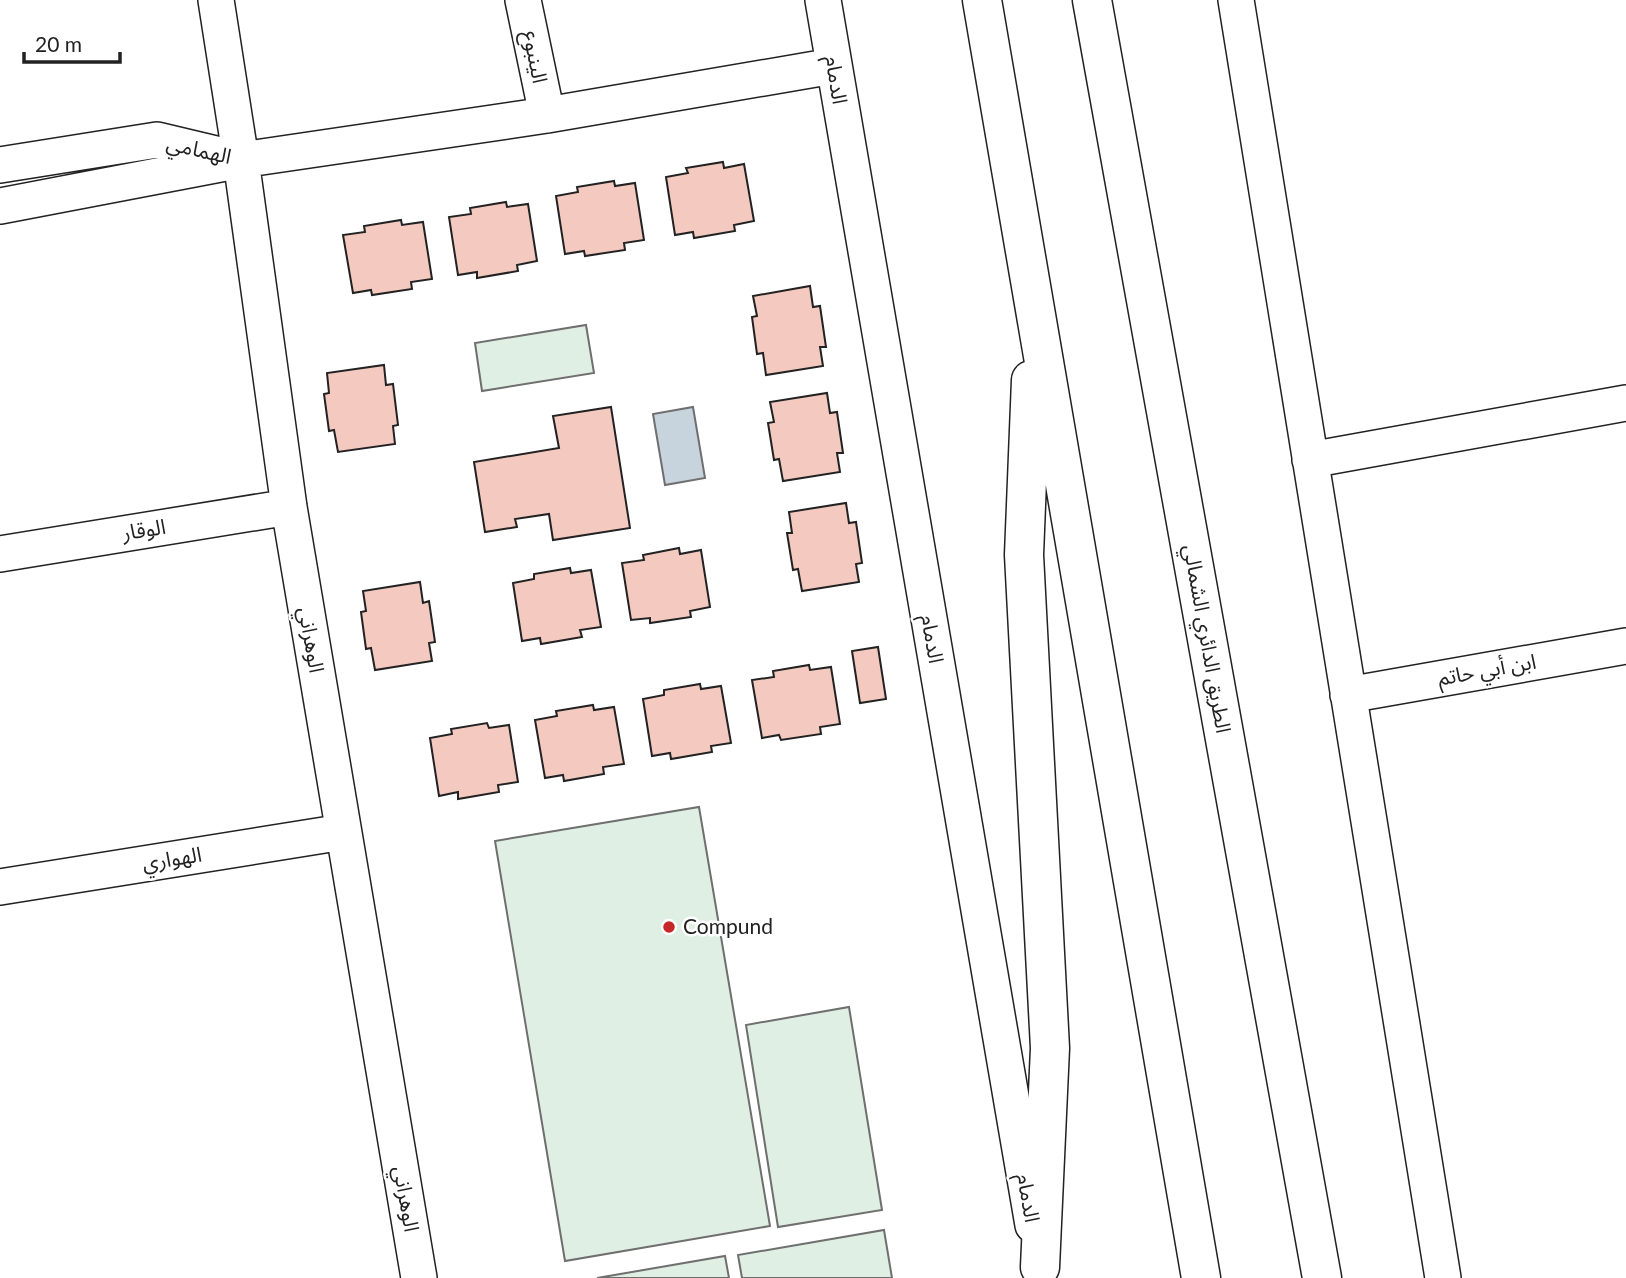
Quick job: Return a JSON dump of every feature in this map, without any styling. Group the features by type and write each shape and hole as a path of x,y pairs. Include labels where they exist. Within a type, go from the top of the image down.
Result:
{"highway":[{"path":"982,0 1201,1278"},
{"name":"الطريق الدائري الشمالي","path":"1093,0 1322,1278"},
{"path":"1101,0 1105,78"},
{"path":"1034,301 1024,555 1050,1048 1041,1273"}],"street":[{"name":"الوهراني","path":"216,0 242,160 289,507 419,1278"},
{"name":"الينبوع","path":"523,0 547,115"},
{"name":"الدمام","path":"823,0 1041,1273"},
{"path":"1236,0 1443,1278"},
{"path":"242,160 547,115 833,66"},
{"name":"الهمامي","path":"0,165 157,140 242,160"},
{"name":"الهمامي","path":"0,206 242,160"},
{"path":"1310,460 1626,403"},
{"name":"الوقار","path":"0,554 289,507"},
{"name":"ابن أبي حاتم","path":"1348,695 1626,646"},
{"name":"الهواري","path":"0,887 344,832"}],"green space":[{"path":"586,325 594,373 482,391 475,343"},
{"path":"699,807 770,1226 565,1261 495,841"},
{"path":"849,1007 882,1210 778,1227 746,1025"},
{"path":"884,1230 892,1278 742,1278 738,1255"},
{"path":"725,1256 729,1278 597,1278"}],"shaded area":[{"path":"693,407 705,478 665,485 653,414"}],"building":[{"path":"723,162 724,168 744,164 754,221 734,225 735,231 694,238 693,232 675,235 666,177 688,173 686,168"},
{"path":"614,181 615,186 635,183 644,240 624,243 625,250 585,256 584,251 565,254 556,196 578,192 577,187"},
{"path":"506,202 507,207 528,204 537,261 517,265 518,271 477,278 477,272 458,275 449,217 471,214 470,208"},
{"path":"401,220 402,225 423,222 432,279 411,282 412,289 372,295 371,290 353,293 343,235 365,232 364,226"},
{"path":"810,286 813,307 820,306 826,347 820,347 823,366 766,375 763,353 757,354 752,317 757,316 753,296"},
{"path":"384,365 386,385 393,384 398,425 393,426 395,444 338,452 334,430 329,431 324,394 329,393 327,373"},
{"path":"827,393 830,413 837,412 843,453 837,453 840,472 783,481 779,459 774,460 768,423 774,422 770,402"},
{"path":"611,407 630,528 553,540 549,514 515,519 517,527 485,532 474,462 559,448 553,416"},
{"path":"846,503 849,523 856,522 862,563 856,564 859,582 802,591 798,569 793,570 787,533 792,533 789,512"},
{"path":"679,548 680,554 701,550 710,607 690,611 691,617 650,623 650,618 631,620 622,563 644,560 643,555"},
{"path":"570,568 571,573 591,570 601,627 580,630 582,637 541,644 540,638 522,641 513,583 534,579 534,574"},
{"path":"420,582 423,603 429,601 435,642 429,643 432,661 375,670 371,648 366,649 361,612 366,611 363,591"},
{"path":"878,647 886,699 860,703 852,651"},
{"path":"809,665 810,670 831,667 840,724 820,727 821,734 781,740 779,735 762,738 752,680 774,677 773,671"},
{"path":"700,684 701,689 721,686 731,743 711,746 712,752 671,759 670,753 652,756 643,699 664,695 664,690"},
{"path":"593,705 594,710 614,707 624,764 603,767 604,774 564,781 563,775 545,778 535,720 557,716 556,711"},
{"path":"487,723 489,728 509,725 518,782 498,785 499,792 458,799 458,792 439,796 430,738 452,734 451,729"}],"place":[{"name":"Compund","path":"669,927"}]}
